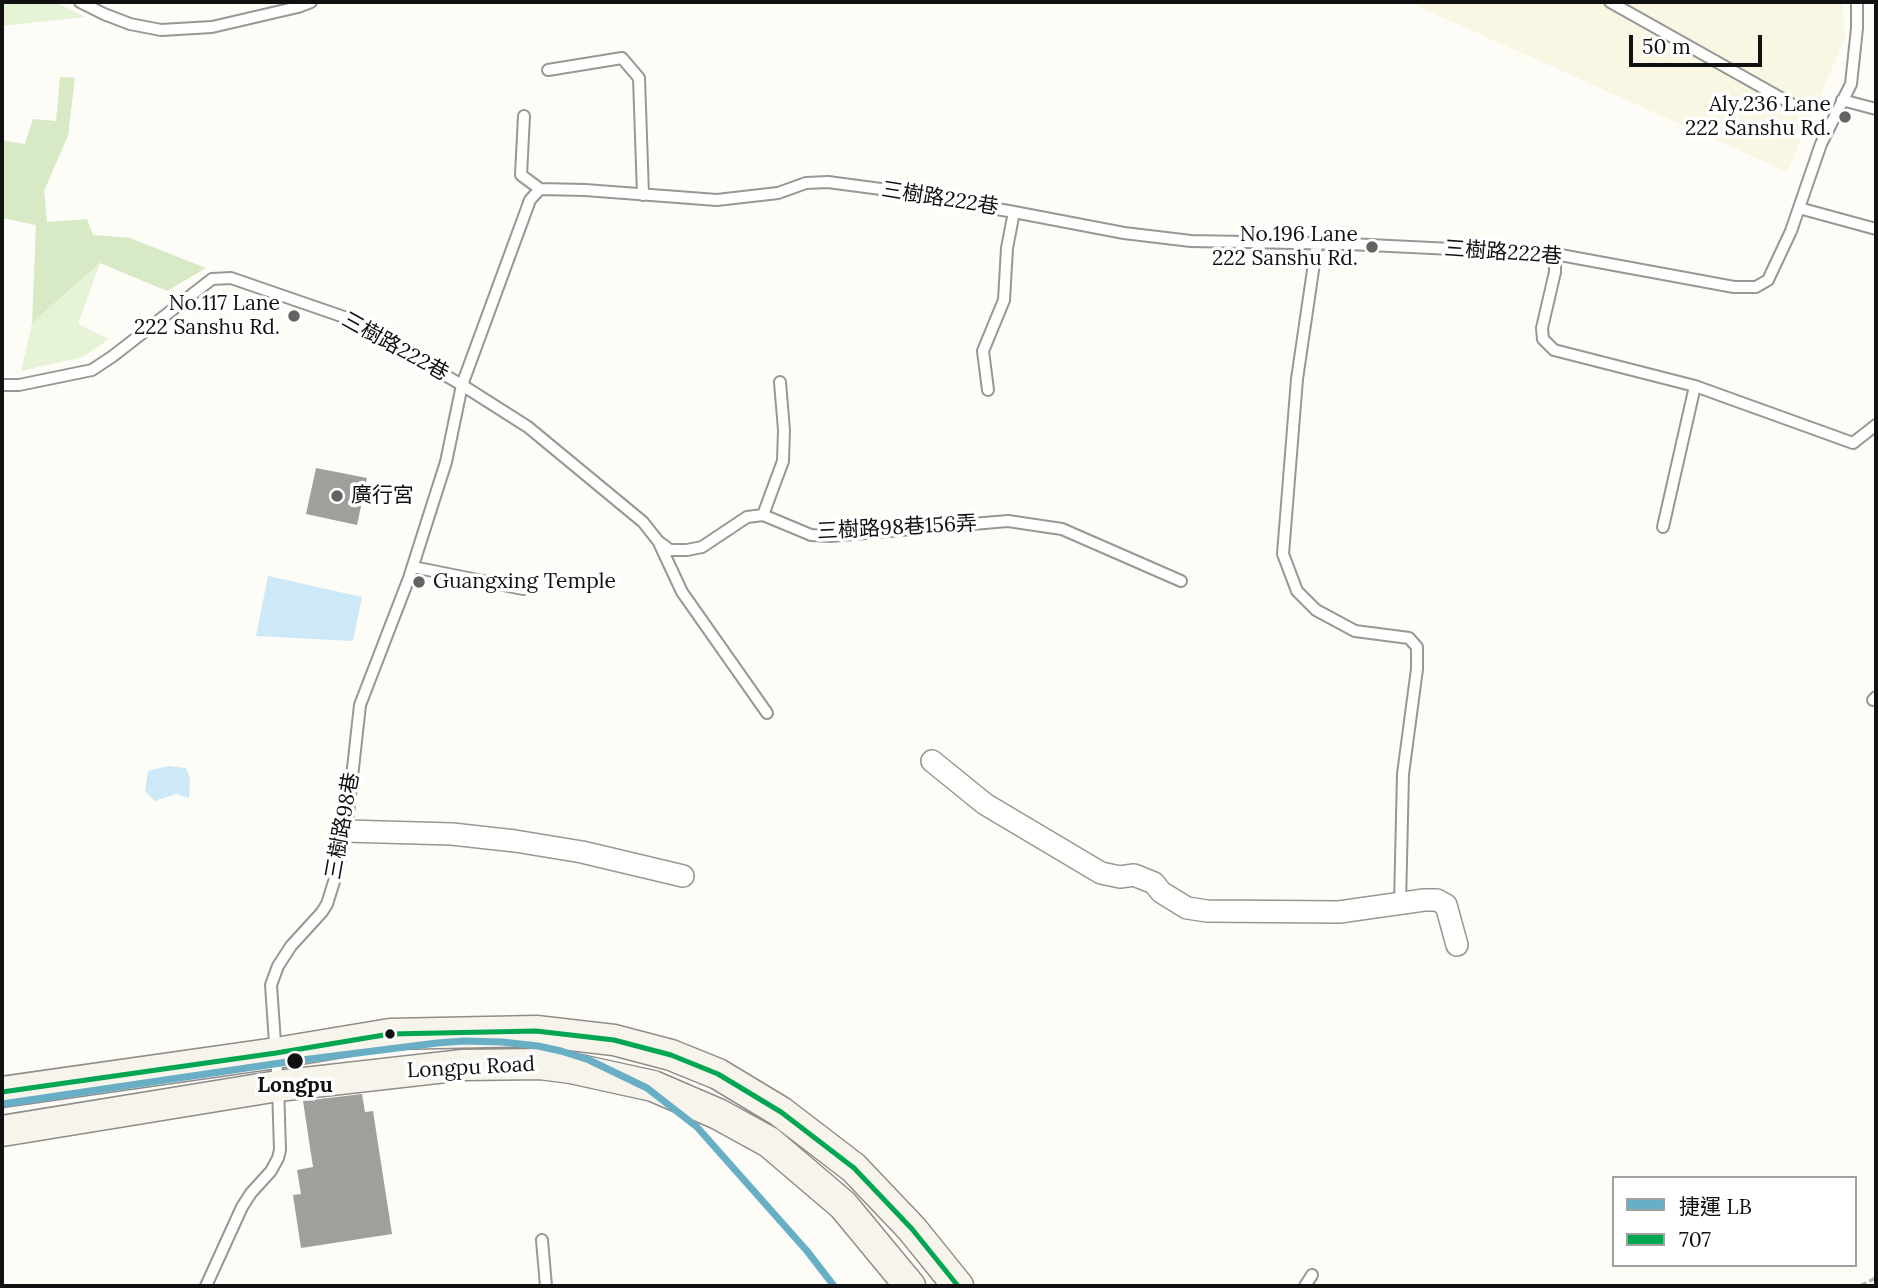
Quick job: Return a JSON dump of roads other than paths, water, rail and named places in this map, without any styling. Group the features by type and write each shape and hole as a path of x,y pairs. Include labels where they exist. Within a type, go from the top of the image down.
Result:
{"street":[{"path":"932,761 985,804 1101,873 1120,877 1135,876 1154,883 1161,892 1187,908 1207,911 1339,912 1437,900 1446,905 1457,945"},
{"path":"346,831 452,834 515,841 582,852 683,876"},
{"name":"Longpu Road","path":"2,1092 390,1034 537,1031 614,1040 671,1055 718,1074 781,1112 854,1168 912,1229 958,1286"},
{"name":"Longpu Road","path":"2,1131 278,1086 463,1065 541,1063 571,1068 653,1086 718,1114 769,1142 843,1205 910,1286"}],"lane":[{"path":"80,2 104,15 130,24 161,30 212,27 311,2"},
{"path":"1610,2 1790,103"},
{"name":"三樹路222巷","path":"2,385 19,385 92,370 212,279 231,278 344,317 462,385 530,200 540,189 717,200 778,193 806,183 828,182 896,191 1124,233 1191,241 1318,243 1555,254 1734,287 1756,287 1768,280 1791,230 1821,144 1851,84 1857,2"},
{"path":"548,71 622,58 639,78 643,195"},
{"path":"1842,100 1876,109"},
{"path":"524,116 522,174 540,189"},
{"path":"1799,208 1876,229"},
{"path":"988,390 983,351 1004,300 1007,248 1014,212"},
{"path":"1318,243 1297,379 1283,554 1297,591 1316,610 1355,631 1409,638 1417,647 1418,668 1403,774 1400,904"},
{"path":"1555,254 1555,272 1542,328 1543,339 1554,350 1695,386 1853,443 1876,425"},
{"path":"462,385 528,427 643,522 670,550 687,550 702,547 747,517 763,515 783,461 784,430 780,382"},
{"name":"三樹路98巷","path":"206,1286 242,1207 278,1158 278,1086 271,985 278,966 291,946 327,904 346,831 360,705 413,567 446,462 462,385"},
{"path":"1663,527 1695,386"},
{"name":"三樹路98巷156弄","path":"763,515 811,535 830,536 1008,521 1062,529 1181,581"},
{"path":"659,541 682,592 766,713"},
{"path":"413,567 523,589"},
{"path":"542,1240 546,1286"},
{"path":"1305,1286 1312,1276"}],"water":[{"path":"268,576 362,597 353,641 256,636"},
{"path":"168,766 186,768 190,779 189,798 176,794 155,801 145,791 148,771"}],"metro line":[{"name":"LB","path":"2,1104 437,1043 502,1042 561,1051 589,1060 647,1088 697,1127 807,1251 834,1286"}],"place":[{"name":"Aly.236 Lane 222 Sanshu Rd.","path":"1845,117"},
{"name":"No.196 Lane 222 Sanshu Rd.","path":"1372,247"},
{"name":"No.117 Lane 222 Sanshu Rd.","path":"294,316"},
{"name":"廣行宮","path":"337,496"},
{"name":"Guangxing Temple","path":"419,582"},
{"name":"Longpu","path":"295,1061"}]}
